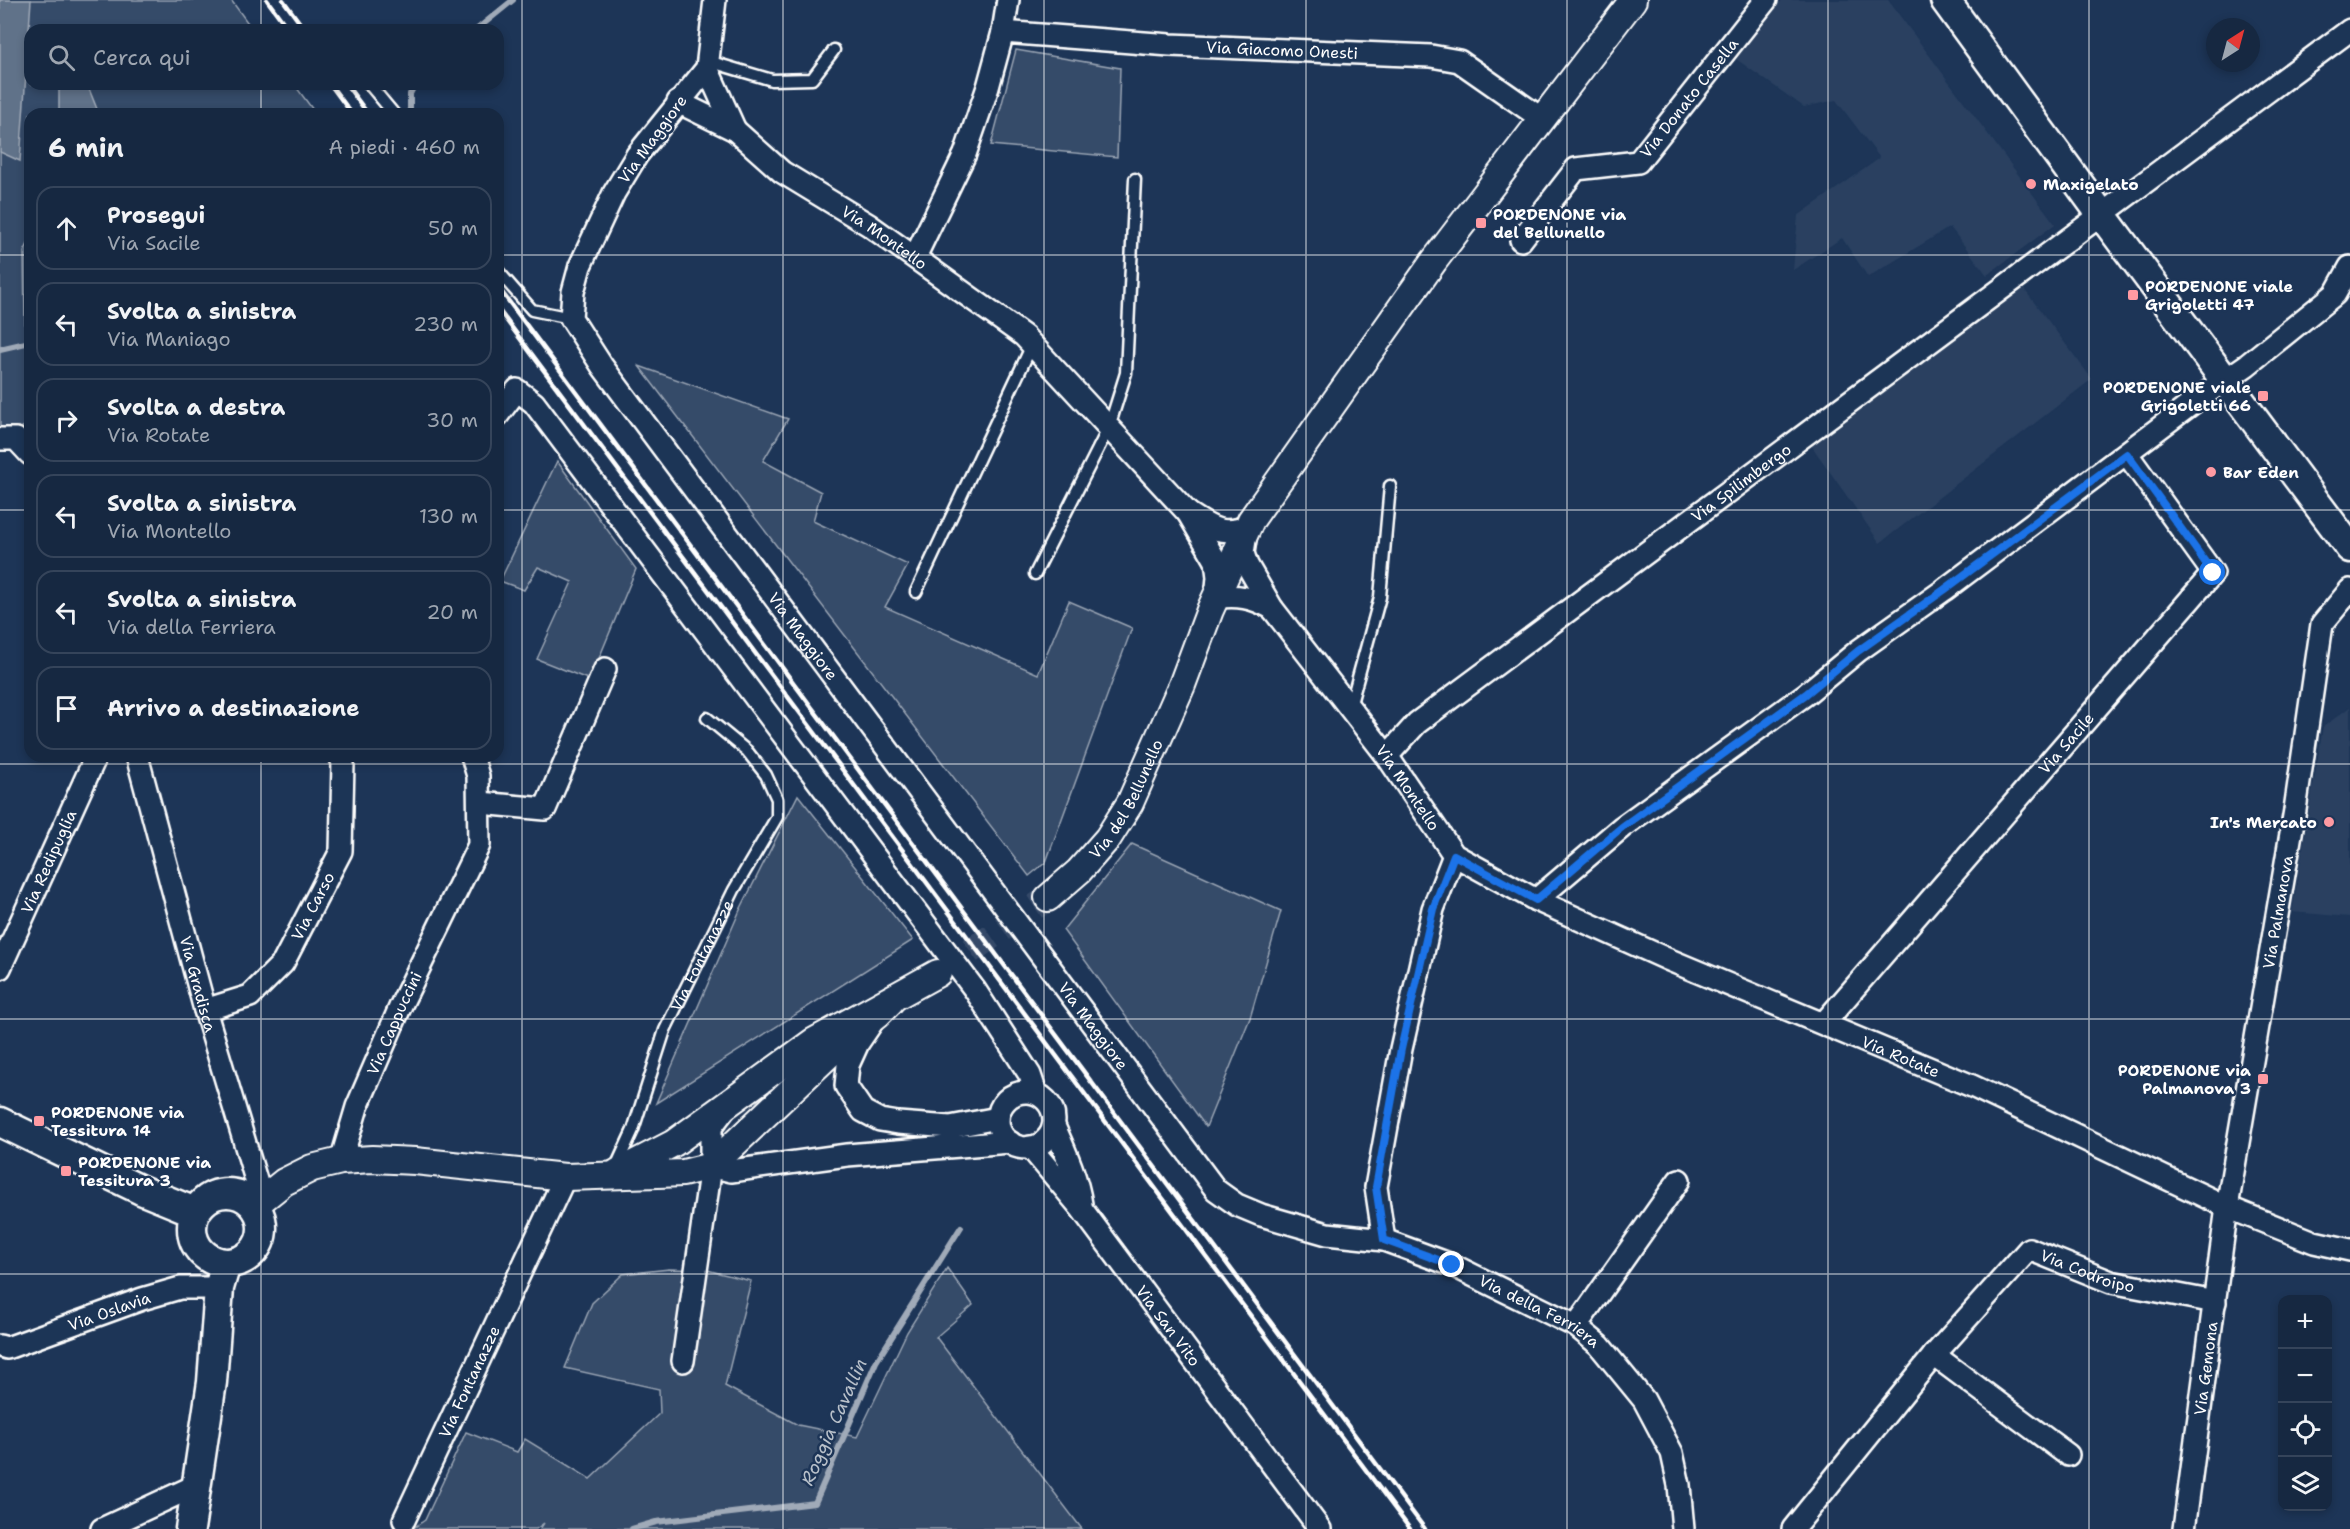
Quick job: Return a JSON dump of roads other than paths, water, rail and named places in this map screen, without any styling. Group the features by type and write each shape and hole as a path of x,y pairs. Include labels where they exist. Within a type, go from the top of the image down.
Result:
{"main road":[{"path":"1946,0 2101,214 2350,548"},
{"path":"0,1122 141,1190 195,1212"},
{"path":"190,1529 212,1382 223,1276 246,1258 259,1244 262,1233 258,1203 235,1194 223,1193 202,1202 195,1212 192,1223 195,1242 223,1276"}],"street":[{"path":"708,65 715,0"},
{"path":"915,256 965,154 988,87 1003,32 1008,0"},
{"name":"Via del Bellunello","path":"1048,898 1079,871 1108,838 1130,803 1182,685 1247,527 1427,271 1633,0"},
{"name":"Via Donato Casella","path":"1521,240 1576,169 1638,162 1766,0"},
{"name":"Via Spilimbergo","path":"1388,756 1417,723 2350,30"},
{"name":"Via Giacomo Onesti","path":"1003,32 1170,45 1431,56 1459,61 1542,119"},
{"name":"Via Maggiore","path":"708,65 637,155 614,193 580,266 573,292 571,318 602,366 1216,1190"},
{"name":"Via Montello","path":"708,65 735,130"},
{"name":"Via Montello","path":"678,102 735,130 782,172 870,225 1024,336 1188,513"},
{"path":"1536,900 1622,827 1806,694 1858,651 2247,365 2335,294 2350,267"},
{"path":"504,407 517,390 534,403 975,990 1030,1075 1036,1093"},
{"path":"0,439 16,439 24,448"},
{"name":"Via Sacile","path":"1824,1023 2213,573 2127,454"},
{"path":"1188,513 1218,531 1232,532 1247,527"},
{"path":"1188,513 1216,561 1218,577 1216,598 1228,596 1252,598 1272,608"},
{"name":"Via Montello","path":"1247,527 1243,553 1247,565 1272,608 1350,711 1388,756 1454,855"},
{"name":"Via Palmanova","path":"2227,1207 2295,810 2322,624 2350,590"},
{"path":"480,803 545,809 604,669"},
{"name":"Via Redipuglia","path":"0,968 93,762"},
{"name":"Via Gradisca","path":"139,762 258,1203"},
{"name":"Via Carso","path":"205,1010 250,996 283,963 341,851 342,762"},
{"name":"Via Cappuccini","path":"341,1161 357,1107 401,1005 479,845 480,803 478,776 474,762"},
{"path":"1384,1240 1376,1187 1401,1049 1433,909 1454,855"},
{"name":"Via Rotate","path":"1454,855 1536,900 1667,959 1972,1086 2227,1207 2314,1242 2350,1250"},
{"path":"711,1166 840,1044 884,1008 938,972"},
{"path":"884,1008 858,1043 848,1065 846,1086 863,1111 879,1120 951,1126 998,1118"},
{"path":"612,1176 674,1143 813,1042 884,1008"},
{"path":"1019,1092 1036,1093 1044,1097 1053,1110 1054,1126 1045,1140 1030,1147 1016,1146 1003,1136 998,1118 1000,1110 1011,1096 1019,1092"},
{"path":"683,1361 711,1166 711,1127 730,1101"},
{"name":"Via San Vito","path":"1054,1126 1076,1182 1081,1208"},
{"path":"258,1203 284,1182 303,1173 341,1161 372,1159 415,1161 565,1177 612,1176 683,1173 711,1166 731,1171 847,1155 1010,1142"},
{"name":"Via San Vito","path":"1030,1147 1081,1208 1320,1529"},
{"name":"Via Fontanazze","path":"404,1520 565,1177"},
{"path":"1576,1326 1679,1180"},
{"name":"Via della Ferriera","path":"1216,1190 1236,1205 1261,1215 1327,1234 1384,1240 1452,1265 1576,1326 1599,1345 1644,1400 1671,1453 1678,1485 1683,1529"},
{"name":"Via Gemona","path":"2184,1529 2227,1207"},
{"name":"Via Codroipo","path":"1793,1529 1934,1355 2029,1249 2111,1282 2215,1302"},
{"name":"Via Oslavia","path":"0,1346 7,1348 142,1299 223,1276"},
{"path":"1934,1355 2068,1455"},
{"path":"102,1529 197,1485"}],"lane":[{"path":"708,65 772,80 812,79 834,50"},
{"path":"374,90 389,108"},
{"path":"1035,574 1109,427 1126,373 1135,179"},
{"path":"504,278 532,310 571,318"},
{"path":"916,592 1032,345"},
{"path":"1350,711 1380,597 1390,486"},
{"name":"Via Fontanazze","path":"612,1176 633,1130 665,1030 734,890 777,817 777,799 766,775 747,751 707,718"}],"waterway":[{"path":"483,24 513,0"},
{"path":"410,108 412,90"},
{"path":"0,349 24,343"},
{"name":"Roggia Cavallin","path":"632,1529 656,1522 815,1503 876,1362 961,1227"}],"tunnel":[{"path":"938,973 1048,898"}],"railway":[{"path":"267,0 285,24"},
{"path":"283,0 301,24"},
{"path":"334,90 348,108"},
{"path":"350,90 364,108"},
{"path":"504,295 1425,1529"},
{"path":"504,317 1410,1529"}],"place":[{"name":"Maxigelato","path":"2031,184"},
{"name":"PORDENONE via del Bellunello","path":"1481,223"},
{"name":"PORDENONE viale Grigoletti 47","path":"2133,295"},
{"name":"PORDENONE viale Grigoletti 66","path":"2263,396"},
{"name":"Bar Eden","path":"2211,472"},
{"name":"In's Mercato","path":"2329,822"},
{"name":"PORDENONE via Palmanova 3","path":"2263,1079"},
{"name":"PORDENONE via Tessitura 14","path":"39,1121"},
{"name":"PORDENONE via Tessitura 3","path":"66,1171"}]}
